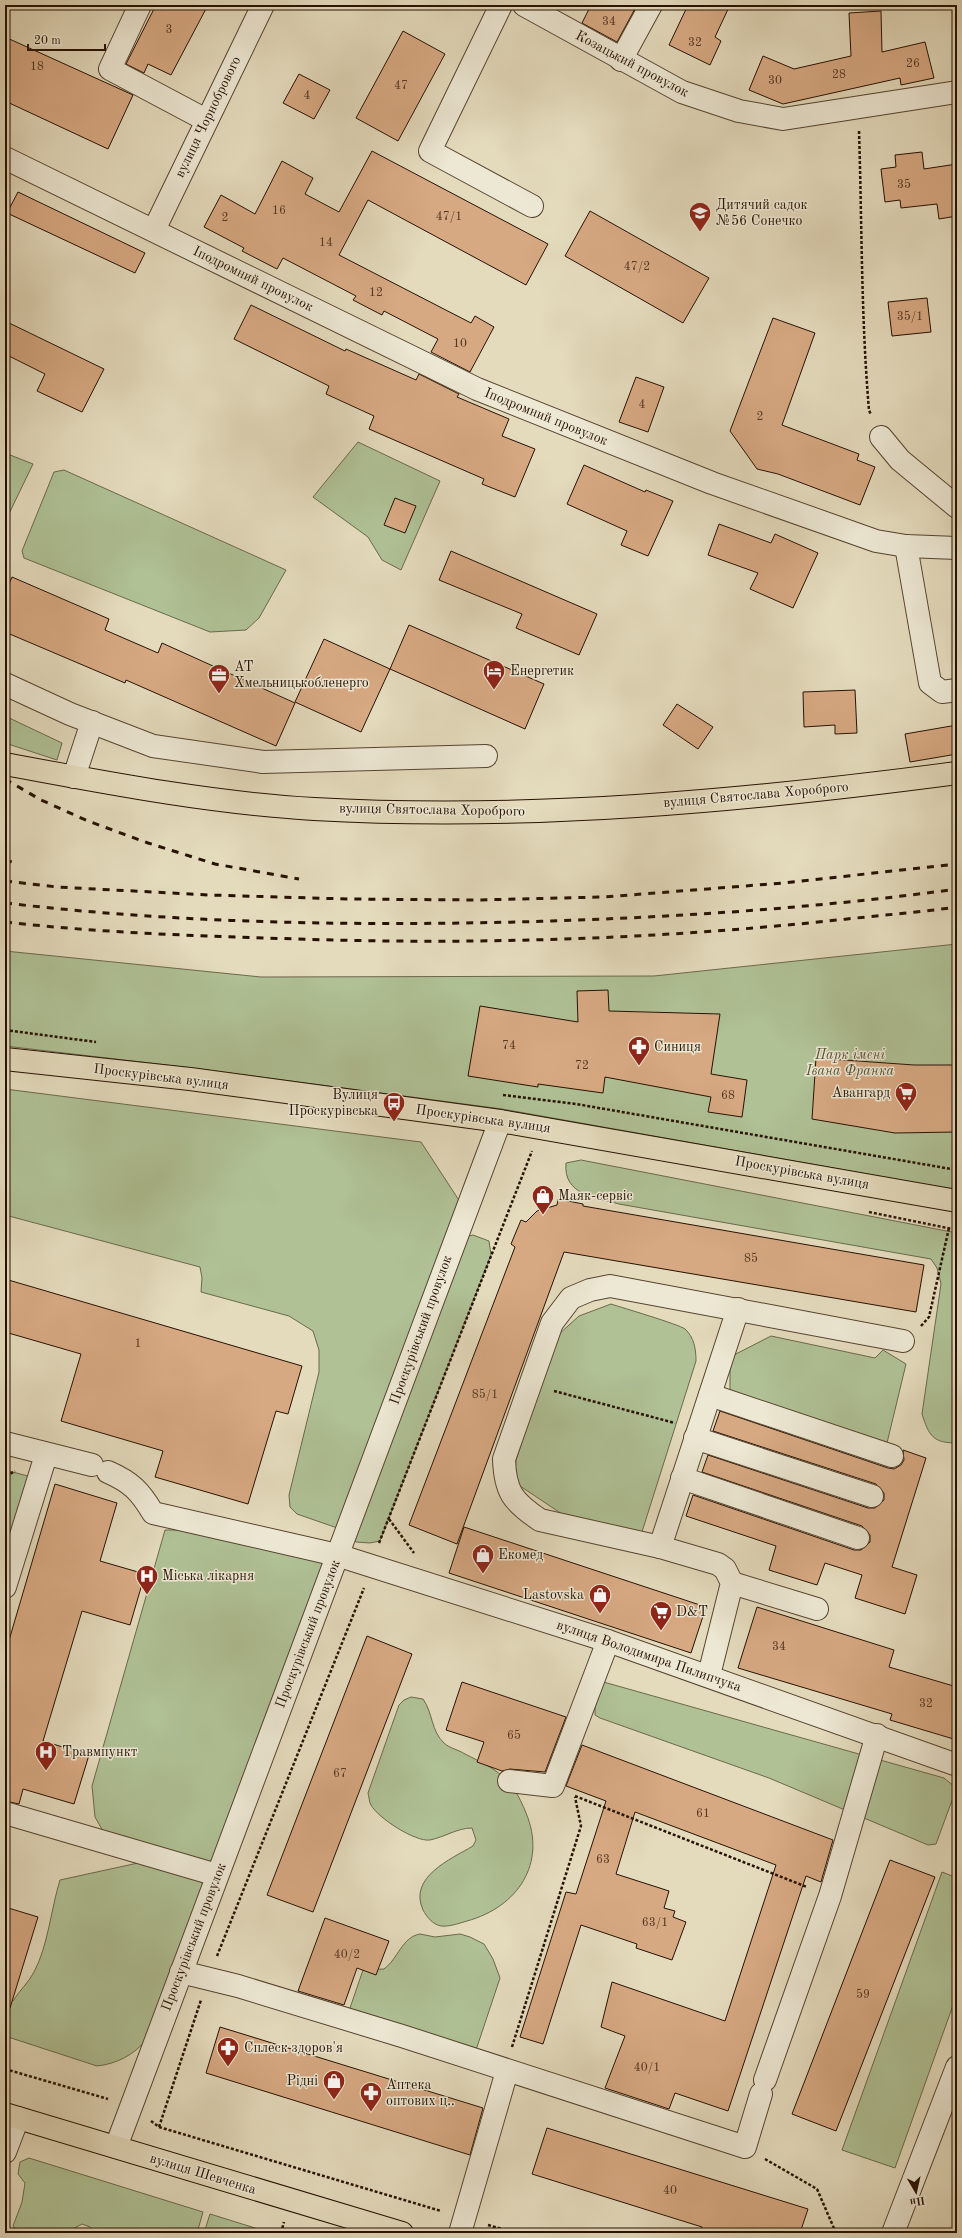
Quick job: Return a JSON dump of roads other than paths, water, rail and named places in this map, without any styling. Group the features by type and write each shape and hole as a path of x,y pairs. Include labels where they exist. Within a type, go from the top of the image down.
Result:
{"main road":[{"name":"вулиця Святослава Хороброго","path":"5,764 74,777 201,797 313,809 496,813 800,793 957,773"},
{"name":"Проскурівська вулиця","path":"5,1059 190,1079 500,1120 957,1200"},
{"name":"вулиця Шевченка","path":"11,2116 402,2233"}],"street":[{"path":"140,5 110,69 206,120"},
{"name":"вулиця Чорнобрового","path":"154,230 263,5"},
{"path":"501,5 430,151 532,206"},
{"name":"Козацький провулок","path":"524,5 621,60 682,92 739,111 783,119 858,106 957,92"},
{"path":"621,60 651,5"},
{"name":"Іподромний провулок","path":"5,158 477,389 712,483 876,541 906,546 957,548"},
{"path":"881,437 900,460 957,507"},
{"path":"906,546 930,683 942,692 957,690"},
{"path":"5,684 92,722 153,746 263,762 486,756"},
{"path":"74,777 92,722"},
{"name":"Проскурівський провулок","path":"116,2147 500,1120"},
{"path":"709,1675 732,1583 725,1570 718,1564 660,1547 540,1520 523,1509 512,1498 505,1480 504,1459 552,1323 562,1307 571,1298 590,1290 610,1286 903,1341"},
{"path":"660,1547 738,1309"},
{"path":"710,1395 892,1456"},
{"path":"697,1433 872,1496"},
{"name":"вулиця Володимира Пилипчука","path":"5,1443 100,1468 128,1481 144,1498 153,1513 337,1556 370,1566 608,1641 709,1675 957,1764"},
{"path":"5,1587 46,1455"},
{"path":"682,1478 858,1538"},
{"path":"732,1583 817,1609"},
{"path":"509,1781 553,1786 608,1641"},
{"path":"181,1972 238,1986 402,2036 745,2147 763,2087 830,1896 877,1735"},
{"path":"5,1813 217,1875"},
{"path":"893,2233 957,2067"},
{"path":"462,2225 507,2071"},
{"path":"5,2152 11,2116"}],"railway":[{"path":"5,779 41,800 88,821 148,843 215,864 299,879"},
{"path":"5,860 12,862"},
{"path":"5,881 57,887 209,895 347,899 477,900 604,897 783,883 957,864"},
{"path":"5,903 69,910 197,919 261,922 389,924 517,922 737,912 847,902 957,889"},
{"path":"5,922 151,934 224,937 366,941 504,941 641,936 778,926 957,907"}],"place":[{"name":"Дитячий садок №56 Сонечко","path":"700,232"},
{"name":"Енергетик","path":"494,690"},
{"name":"АТ Хмельницькобленерго","path":"219,694"},
{"name":"Синиця","path":"639,1066"},
{"name":"Авангард","path":"906,1112"},
{"name":"Вулиця Проскурівська","path":"394,1122"},
{"name":"Маяк-сервіс","path":"543,1216"},
{"name":"Екомед","path":"483,1574"},
{"name":"Міська лікарня","path":"147,1596"},
{"name":"Lastovska","path":"600,1614"},
{"name":"D&T","path":"661,1632"},
{"name":"Травмпункт","path":"46,1772"},
{"name":"Сплеск здоров'я","path":"228,2068"},
{"name":"Рідні","path":"334,2100"},
{"name":"Аптека оптових ц‥","path":"371,2112"}],"park label":[{"name":"Парк імені Івана Франка","path":"850,1064"}]}
